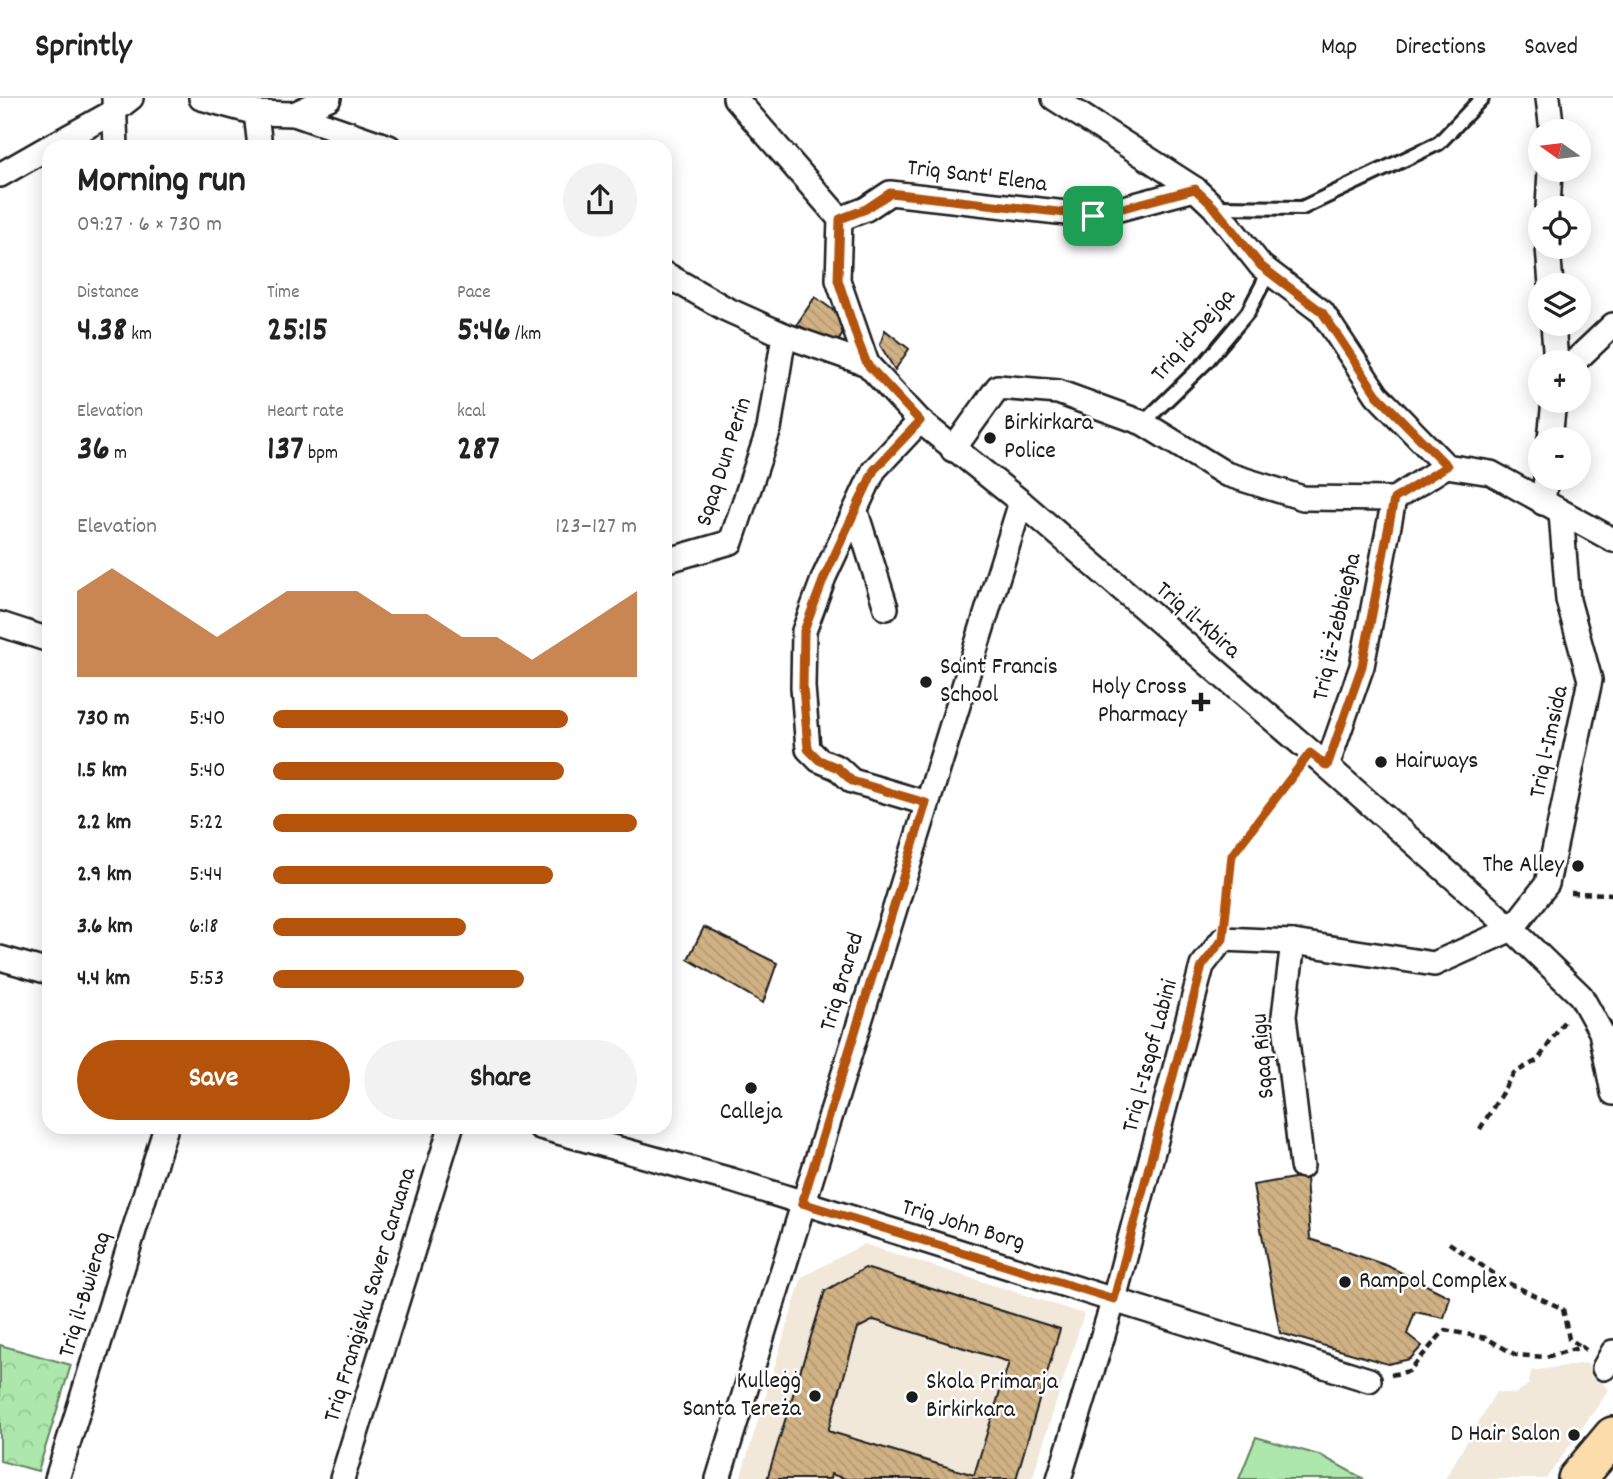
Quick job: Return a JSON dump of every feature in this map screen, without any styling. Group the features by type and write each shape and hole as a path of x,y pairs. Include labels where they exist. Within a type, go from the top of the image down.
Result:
{"main road":[{"path":"1577,1479 1613,1436"}],"street":[{"path":"201,98 256,113 294,114 369,140"},
{"path":"294,114 329,98"},
{"path":"735,98 840,219 838,280 867,364"},
{"path":"1055,98 1195,189 1214,207 1261,266 1322,312 1377,395 1447,466 1491,473 1613,540"},
{"path":"1548,98 1551,119"},
{"path":"116,140 119,103"},
{"path":"60,140 119,103"},
{"path":"256,113 259,140"},
{"path":"0,175 42,151"},
{"name":"Triq Sant' Elena","path":"840,219 866,209 890,193 1093,216 1195,189"},
{"name":"Triq il-Kbira","path":"672,278 726,309 784,335 867,364 920,421 1021,502 1318,760 1512,929 1581,996 1607,1030 1613,1093"},
{"path":"1587,350 1613,325"},
{"name":"Sqaq Dun Perin","path":"672,559 731,542 769,429 784,335"},
{"path":"953,450 999,387 1058,392 1143,423 1226,474 1303,498 1394,499 1447,466"},
{"path":"920,421 874,470 824,578 804,631 803,687 808,749 819,760 838,768 852,781 926,803"},
{"name":"Triq l-Imsida","path":"1512,929 1547,884 1590,680 1568,600 1548,490"},
{"name":"Triq iż-Żebbiegħa","path":"1318,760 1362,666 1394,499"},
{"name":"Triq Brared","path":"718,1479 1021,502"},
{"path":"856,512 886,608"},
{"path":"0,624 42,638"},
{"path":"1223,939 1293,942 1434,964 1512,929"},
{"name":"Triq l-Isqof Labini","path":"1059,1479 1114,1299 1202,966 1223,939"},
{"name":"Sqaq Rigu","path":"1293,942 1284,1016 1302,1166"},
{"path":"0,958 42,970"},
{"name":"Triq il-Bwieraq","path":"57,1479 164,1134"},
{"name":"Triq Franġisku Saver Caruana","path":"342,1479 449,1134"},
{"name":"Triq John Borg","path":"565,1134 731,1180 1369,1380"}],"lane":[{"path":"1214,207 1302,208 1439,143 1482,98"},
{"name":"Triq id-Dejqa","path":"1143,423 1206,362 1248,312 1269,272"}],"path":[{"path":"1223,939 1232,855 1318,760"},
{"path":"1547,884 1573,894 1613,894"},
{"path":"1480,1129 1514,1073 1538,1060 1581,996"},
{"path":"1449,1243 1506,1282 1563,1309 1569,1339 1608,1360"},
{"path":"1369,1380 1409,1371 1445,1329 1486,1338 1516,1355 1546,1357 1582,1347"}],"shaded area":[{"name":"Skola Primarja Birkirkara","path":"864,1244 1084,1314 1032,1479 740,1479 802,1277"},
{"path":"1586,1363 1609,1390 1546,1479 1445,1479 1496,1392 1515,1394 1529,1384 1531,1371"}],"green space":[{"path":"0,1345 71,1365 38,1471 0,1461"},
{"path":"1256,1437 1322,1456 1364,1479 1239,1479"}],"building":[{"path":"815,297 844,318 847,327 837,343 827,342 797,324"},
{"path":"885,330 909,349 895,370 880,345"},
{"path":"704,927 777,963 763,1003 688,959"},
{"name":"Rampol Complex","path":"1306,1176 1310,1239 1388,1266 1450,1297 1444,1318 1415,1312 1407,1334 1422,1346 1410,1359 1388,1364 1280,1333 1253,1185"},
{"name":"Kulleġġ Santa Tereża","path":"865,1268 1060,1329 1016,1479 846,1479 831,1474 830,1479 767,1479 825,1291","holes":["874,1320 1009,1362 974,1475 828,1431 858,1328"]}],"place":[{"name":"Birkirkara Police","path":"990,438"},
{"name":"Saint Francis School","path":"926,682"},
{"name":"Holy Cross Pharmacy","path":"1201,702"},
{"name":"Hairways","path":"1381,762"},
{"name":"The Alley","path":"1578,866"},
{"name":"Calleja","path":"751,1088"},
{"name":"Rampol Complex","path":"1345,1282"},
{"name":"Kulleġġ Santa Tereża","path":"815,1396"},
{"name":"Skola Primarja Birkirkara","path":"912,1397"},
{"name":"D Hair Salon","path":"1574,1435"}],"route":[{"path":"1195,189 1214,207 1261,266 1322,312 1377,395 1447,466 1394,499 1362,666 1327,766 1310,753 1232,855 1223,939 1202,966 1114,1299 802,1203 926,803 852,781 838,768 819,760 808,749 803,687 804,631 824,578 874,470 920,421 867,364 859,344 838,280 840,219 866,209 890,193 1093,216 1195,189"}]}
